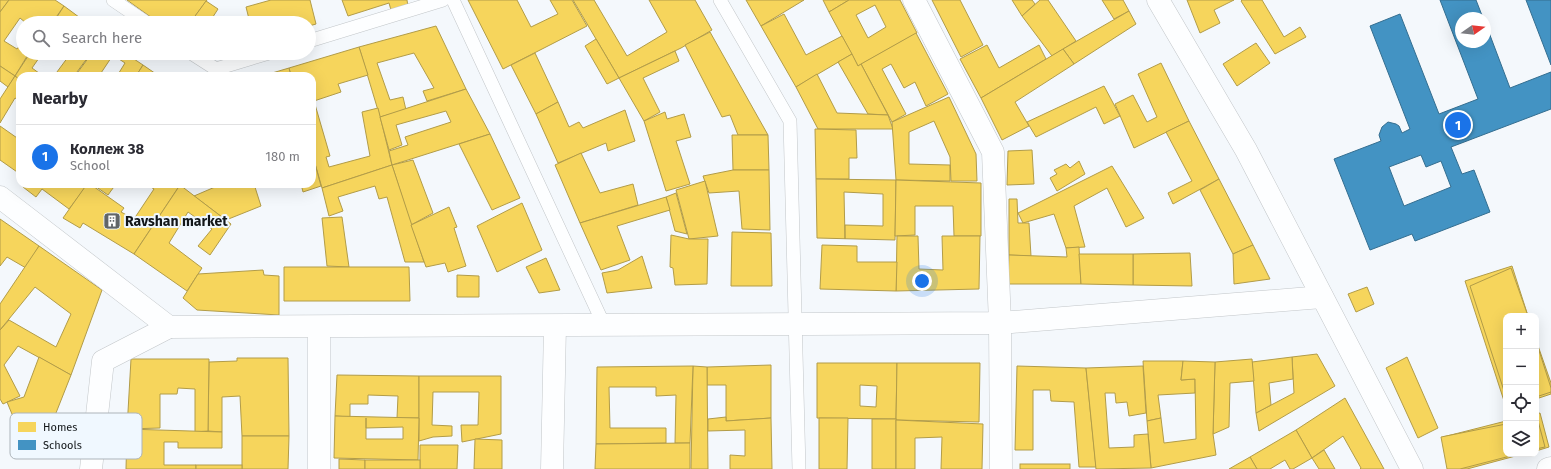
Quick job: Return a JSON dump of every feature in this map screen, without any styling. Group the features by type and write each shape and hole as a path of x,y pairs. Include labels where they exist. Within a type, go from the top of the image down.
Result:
{"street":[{"path":"914,0 993,152 1000,323 1001,469"},
{"path":"1158,0 1246,150 1412,469"},
{"path":"0,197 169,327"},
{"path":"97,413 103,361 169,327 1000,323 1322,298"},
{"path":"552,469 555,326"},
{"path":"318,327 319,469"},
{"path":"91,469 92,459"}],"lane":[{"path":"113,0 137,16"},
{"path":"316,39 443,0"},
{"path":"453,0 604,325"},
{"path":"720,0 790,121 796,324 798,469"},
{"path":"202,60 216,69 246,60"}],"building: Homes":[{"path":"0,0 9,0 0,12"},
{"path":"9,0 55,0 64,6 57,16 16,16 16,24 4,41 16,48 16,60 25,60 16,72 15,76 0,66 0,12"},
{"path":"127,0 207,0 195,16 149,16"},
{"path":"271,0 310,0 314,16 248,16 246,7"},
{"path":"342,0 407,0 408,7 391,10 389,3 348,16"},
{"path":"468,0 517,0 531,27 558,14 550,0 572,0 587,26 503,69"},
{"path":"573,0 594,0 627,56 667,32 649,0 695,0 712,30 681,48 619,78"},
{"path":"746,0 804,0 761,26"},
{"path":"823,0 849,0 829,12"},
{"path":"849,0 900,0 917,33 858,66 829,12","holes":["875,5 886,27 868,38 856,15"]},
{"path":"932,0 960,0 983,45 961,57"},
{"path":"1012,0 1032,0 1035,4 1022,16"},
{"path":"1040,0 1048,0 1076,41 1052,56 1022,16"},
{"path":"1102,0 1123,0 1129,11 1114,19"},
{"path":"1187,0 1234,0 1214,10 1220,23 1200,33"},
{"path":"1262,0 1284,37 1300,27 1306,37 1275,54 1241,1"},
{"path":"206,1 218,9 214,16 195,16"},
{"path":"64,6 78,16 58,16"},
{"path":"1129,11 1136,24 1074,64 1063,49"},
{"path":"784,14 806,55 842,36 852,54 796,87 761,26"},
{"path":"436,26 466,89 427,101 423,91 434,88 414,53 377,63 390,100 403,97 406,110 380,117 359,47"},
{"path":"710,32 768,135 738,135 730,115 722,117 685,45"},
{"path":"916,33 948,94 926,106 915,82 904,88 891,64 882,69 906,114 892,122 861,64"},
{"path":"596,39 619,78 607,84 585,46"},
{"path":"1256,43 1270,63 1237,86 1223,64"},
{"path":"987,45 999,68 1039,45 1046,59 981,98 960,59"},
{"path":"359,47 368,75 338,84 341,92 316,100 316,72 290,72 289,68"},
{"path":"1063,49 1074,64 1015,102 1029,126 1002,140 981,98"},
{"path":"675,51 679,61 643,78 660,112 644,121 619,78"},
{"path":"535,53 558,102 536,114 511,65"},
{"path":"852,54 858,66 861,64 888,115 868,114 838,62"},
{"path":"25,60 38,60 32,68 38,72 18,72"},
{"path":"66,60 86,60 77,72 57,72"},
{"path":"87,60 110,60 102,72 78,72"},
{"path":"120,60 136,60 143,65 139,72 119,72 125,63"},
{"path":"1161,63 1189,121 1134,148 1115,104 1133,95 1147,122 1157,117 1138,74"},
{"path":"143,65 153,72 139,72"},
{"path":"0,66 15,76 8,87 0,81"},
{"path":"289,68 290,72 276,72"},
{"path":"817,74 837,113 888,115 893,129 818,129 796,87"},
{"path":"15,76 16,99 0,123 0,99"},
{"path":"1104,86 1120,116 1104,124 1096,107 1036,137 1027,122"},
{"path":"466,89 490,134 392,165 389,151 408,145 405,137 451,122 446,111 396,125 402,145 389,150 380,117"},
{"path":"949,97 976,154 977,181 951,181 950,157 934,121 909,132 909,164 950,165 950,181 896,180 892,122"},
{"path":"558,102 569,127 579,122 583,128 625,110 635,141 608,151 606,143 558,163 536,114"},
{"path":"316,108 330,156 326,157 329,167 370,156 362,112 378,108 392,165 322,188 316,167"},
{"path":"665,112 667,119 684,114 691,137 676,141 690,184 666,191 644,121"},
{"path":"1189,121 1219,179 1173,204 1168,193 1192,181 1166,132"},
{"path":"0,126 16,137 16,171 0,160"},
{"path":"815,129 856,130 857,158 849,158 849,179 816,179"},
{"path":"490,134 520,198 492,210 459,144"},
{"path":"732,135 768,135 769,170 733,170"},
{"path":"1032,150 1034,184 1007,185 1008,151"},
{"path":"581,153 600,193 633,184 638,205 580,223 555,165"},
{"path":"413,160 433,213 411,225 392,165"},
{"path":"1079,161 1085,174 1057,191 1050,178 1057,174 1054,170 1066,164 1070,168"},
{"path":"392,165 424,262 405,262 387,197 379,199 375,186 338,197 343,211 329,216 322,188"},
{"path":"1112,166 1144,218 1126,227 1107,188 1074,206 1085,247 1066,248 1054,214 1023,223 1018,213"},
{"path":"316,168 321,186 316,188"},
{"path":"733,170 769,170 770,230 742,229 739,191 709,193 703,176"},
{"path":"816,179 896,180 895,240 845,239 817,238","holes":["844,192 883,194 883,226 845,225 845,239"]},
{"path":"1219,179 1253,245 1233,254 1200,190"},
{"path":"896,180 981,183 981,236 954,236 953,206 915,206 915,235 895,236"},
{"path":"705,181 718,236 689,239 676,190"},
{"path":"24,188 85,188 69,209 42,189 36,197"},
{"name":"Ravshan market","path":"84,188 96,188 124,208 121,212 134,219 154,189 152,188 178,188 134,254 83,223 80,228 63,218"},
{"path":"98,188 113,188 108,195"},
{"path":"178,188 184,188 231,224 210,255 198,246 212,229 188,212 169,243 202,268 187,291 134,254"},
{"path":"213,188 255,188 261,206 226,220 194,196"},
{"path":"302,188 315,188 303,192"},
{"path":"676,193 687,234 675,231 666,197"},
{"path":"666,197 670,210 617,226 630,260 601,270 580,223"},
{"path":"1009,199 1017,199 1018,223 1029,223 1031,256 1009,255"},
{"path":"522,203 542,250 497,272 477,226"},
{"path":"449,207 457,227 454,228 466,266 448,272 445,263 426,267 411,225"},
{"path":"342,217 349,267 327,266 322,218"},
{"path":"0,219 39,246 26,268 7,257 0,266"},
{"path":"732,232 771,233 772,286 731,286"},
{"path":"671,235 689,239 708,239 707,284 675,285 673,268 670,267"},
{"path":"897,236 918,236 919,269 943,270 942,236 980,236 979,289 896,291"},
{"path":"822,245 857,246 857,262 897,262 896,291 820,289"},
{"path":"1253,245 1270,279 1234,284 1233,254"},
{"path":"39,246 102,290 71,375 18,346 4,365 20,396 3,404 0,399 0,304","holes":["35,287 71,314 56,347 9,320 0,330"]},
{"path":"1079,247 1081,284 1008,284 1009,255 1067,257 1066,248"},
{"path":"1190,253 1192,286 1133,285 1133,254"},
{"path":"1079,254 1133,254 1133,285 1081,284"},
{"path":"642,256 652,288 607,293 602,273 618,270"},
{"path":"546,258 560,290 539,293 526,267"},
{"path":"1512,266 1527,313 1503,313 1503,398 1465,281"},
{"path":"284,267 409,267 410,301 284,301"},
{"path":"1511,268 1527,313 1503,313 1503,388 1470,286"},
{"path":"263,270 264,275 279,276 279,315 197,310 183,298 198,274"},
{"path":"457,275 479,276 479,297 457,297"},
{"path":"1367,287 1374,304 1356,312 1348,294"},
{"path":"1539,349 1551,383 1551,394 1539,398"},
{"path":"1539,350 1551,388 1551,392 1539,396"},
{"path":"1317,354 1335,386 1259,431 1256,413 1294,393 1292,357"},
{"path":"39,357 71,375 56,413 12,413 7,402 24,397"},
{"path":"1292,357 1293,379 1269,383 1271,405 1256,413 1252,362"},
{"path":"1407,357 1438,428 1418,438 1386,368"},
{"path":"237,358 288,358 289,436 242,436 240,396 222,397 222,432 208,431 209,362 237,361"},
{"path":"131,359 209,359 208,431 195,432 195,389 178,388 177,394 160,394 160,428 142,429 142,413 128,413"},
{"path":"1252,359 1254,381 1230,383 1229,427 1213,434 1215,362"},
{"path":"1143,361 1183,361 1181,380 1195,379 1195,393 1158,395 1161,418 1147,421"},
{"path":"1183,361 1215,362 1213,434 1216,455 1151,468 1147,421 1161,418 1164,443 1196,439 1195,379 1181,380"},
{"path":"817,363 897,363 896,419 817,418","holes":["860,385 877,386 876,407 860,406"]},
{"path":"897,363 980,363 979,422 896,420"},
{"path":"771,365 771,418 726,421 726,385 707,385 707,367"},
{"path":"693,366 707,367 708,469 691,469"},
{"path":"693,366 690,443 675,443 676,395 656,396 656,387 609,387 610,428 666,428 666,443 596,444 597,367"},
{"path":"1017,366 1086,368 1096,467 1079,467 1074,402 1051,401 1050,390 1033,390 1033,450 1015,450"},
{"path":"1143,366 1146,413 1129,416 1127,402 1116,403 1115,393 1105,393 1109,448 1134,447 1134,435 1148,434 1151,468 1096,469 1086,368"},
{"path":"337,375 419,376 419,418 397,418 398,396 368,395 368,404 350,404 350,417 335,416"},
{"path":"419,376 501,376 501,434 462,442 461,425 478,425 479,392 433,392 432,425 452,426 452,436 433,437 419,441"},
{"path":"1345,398 1384,469 1360,469 1361,468 1343,436 1312,458 1296,430"},
{"path":"1539,413 1549,447 1539,450 1539,421"},
{"path":"335,416 419,418 418,460 334,458","holes":["403,427 403,439 366,439 366,428"]},
{"path":"726,417 726,421 771,418 772,469 730,469 730,455 745,456 745,430 708,431 708,419"},
{"path":"819,418 848,418 847,469 819,469"},
{"path":"872,419 896,419 896,469 872,469"},
{"path":"896,420 983,424 982,469 941,469 942,437 915,438 915,469 896,469"},
{"path":"1503,422 1503,457 1512,457 1467,469 1450,469 1443,437"},
{"path":"1539,424 1545,447 1539,448"},
{"path":"1503,425 1503,457 1506,457 1460,469 1447,469 1441,437"},
{"path":"142,429 222,432 222,448 178,448 178,442 164,442 164,465 196,465 196,469 126,469 126,459 142,459"},
{"path":"1296,430 1312,458 1293,469 1290,469 1285,460 1270,469 1257,469 1250,457"},
{"path":"242,436 289,436 288,469 242,469"},
{"path":"475,439 502,440 502,469 474,469"},
{"path":"690,443 690,469 595,469 596,444"},
{"path":"420,445 458,445 457,469 420,469"},
{"path":"1324,450 1335,469 1319,469 1312,458"},
{"path":"1250,457 1257,469 1229,469"},
{"path":"339,459 365,460 365,469 339,469"},
{"path":"365,460 420,460 420,469 365,469"},
{"path":"1020,464 1070,464 1070,469 1020,469"},
{"path":"196,465 242,465 242,469 196,469"}],"building: Schools":[{"path":"1440,0 1476,0 1481,12 1455,12 1455,39"},
{"path":"1526,0 1551,0 1551,65"},
{"path":"1400,14 1439,114 1478,99 1458,48 1491,48 1491,38 1510,88 1551,72 1551,109 1451,147 1462,174 1474,170 1490,212 1415,241 1412,234 1370,250 1334,159 1381,141 1379,135 1382,127 1388,122 1399,126 1402,133 1410,129 1370,26","holes":["1421,155 1426,167 1441,161 1451,187 1404,206 1389,167"]}],"place":[{"name":"Коллеж 38","path":"1458,125"},
{"name":"Ravshan market","path":"112,221"}]}
